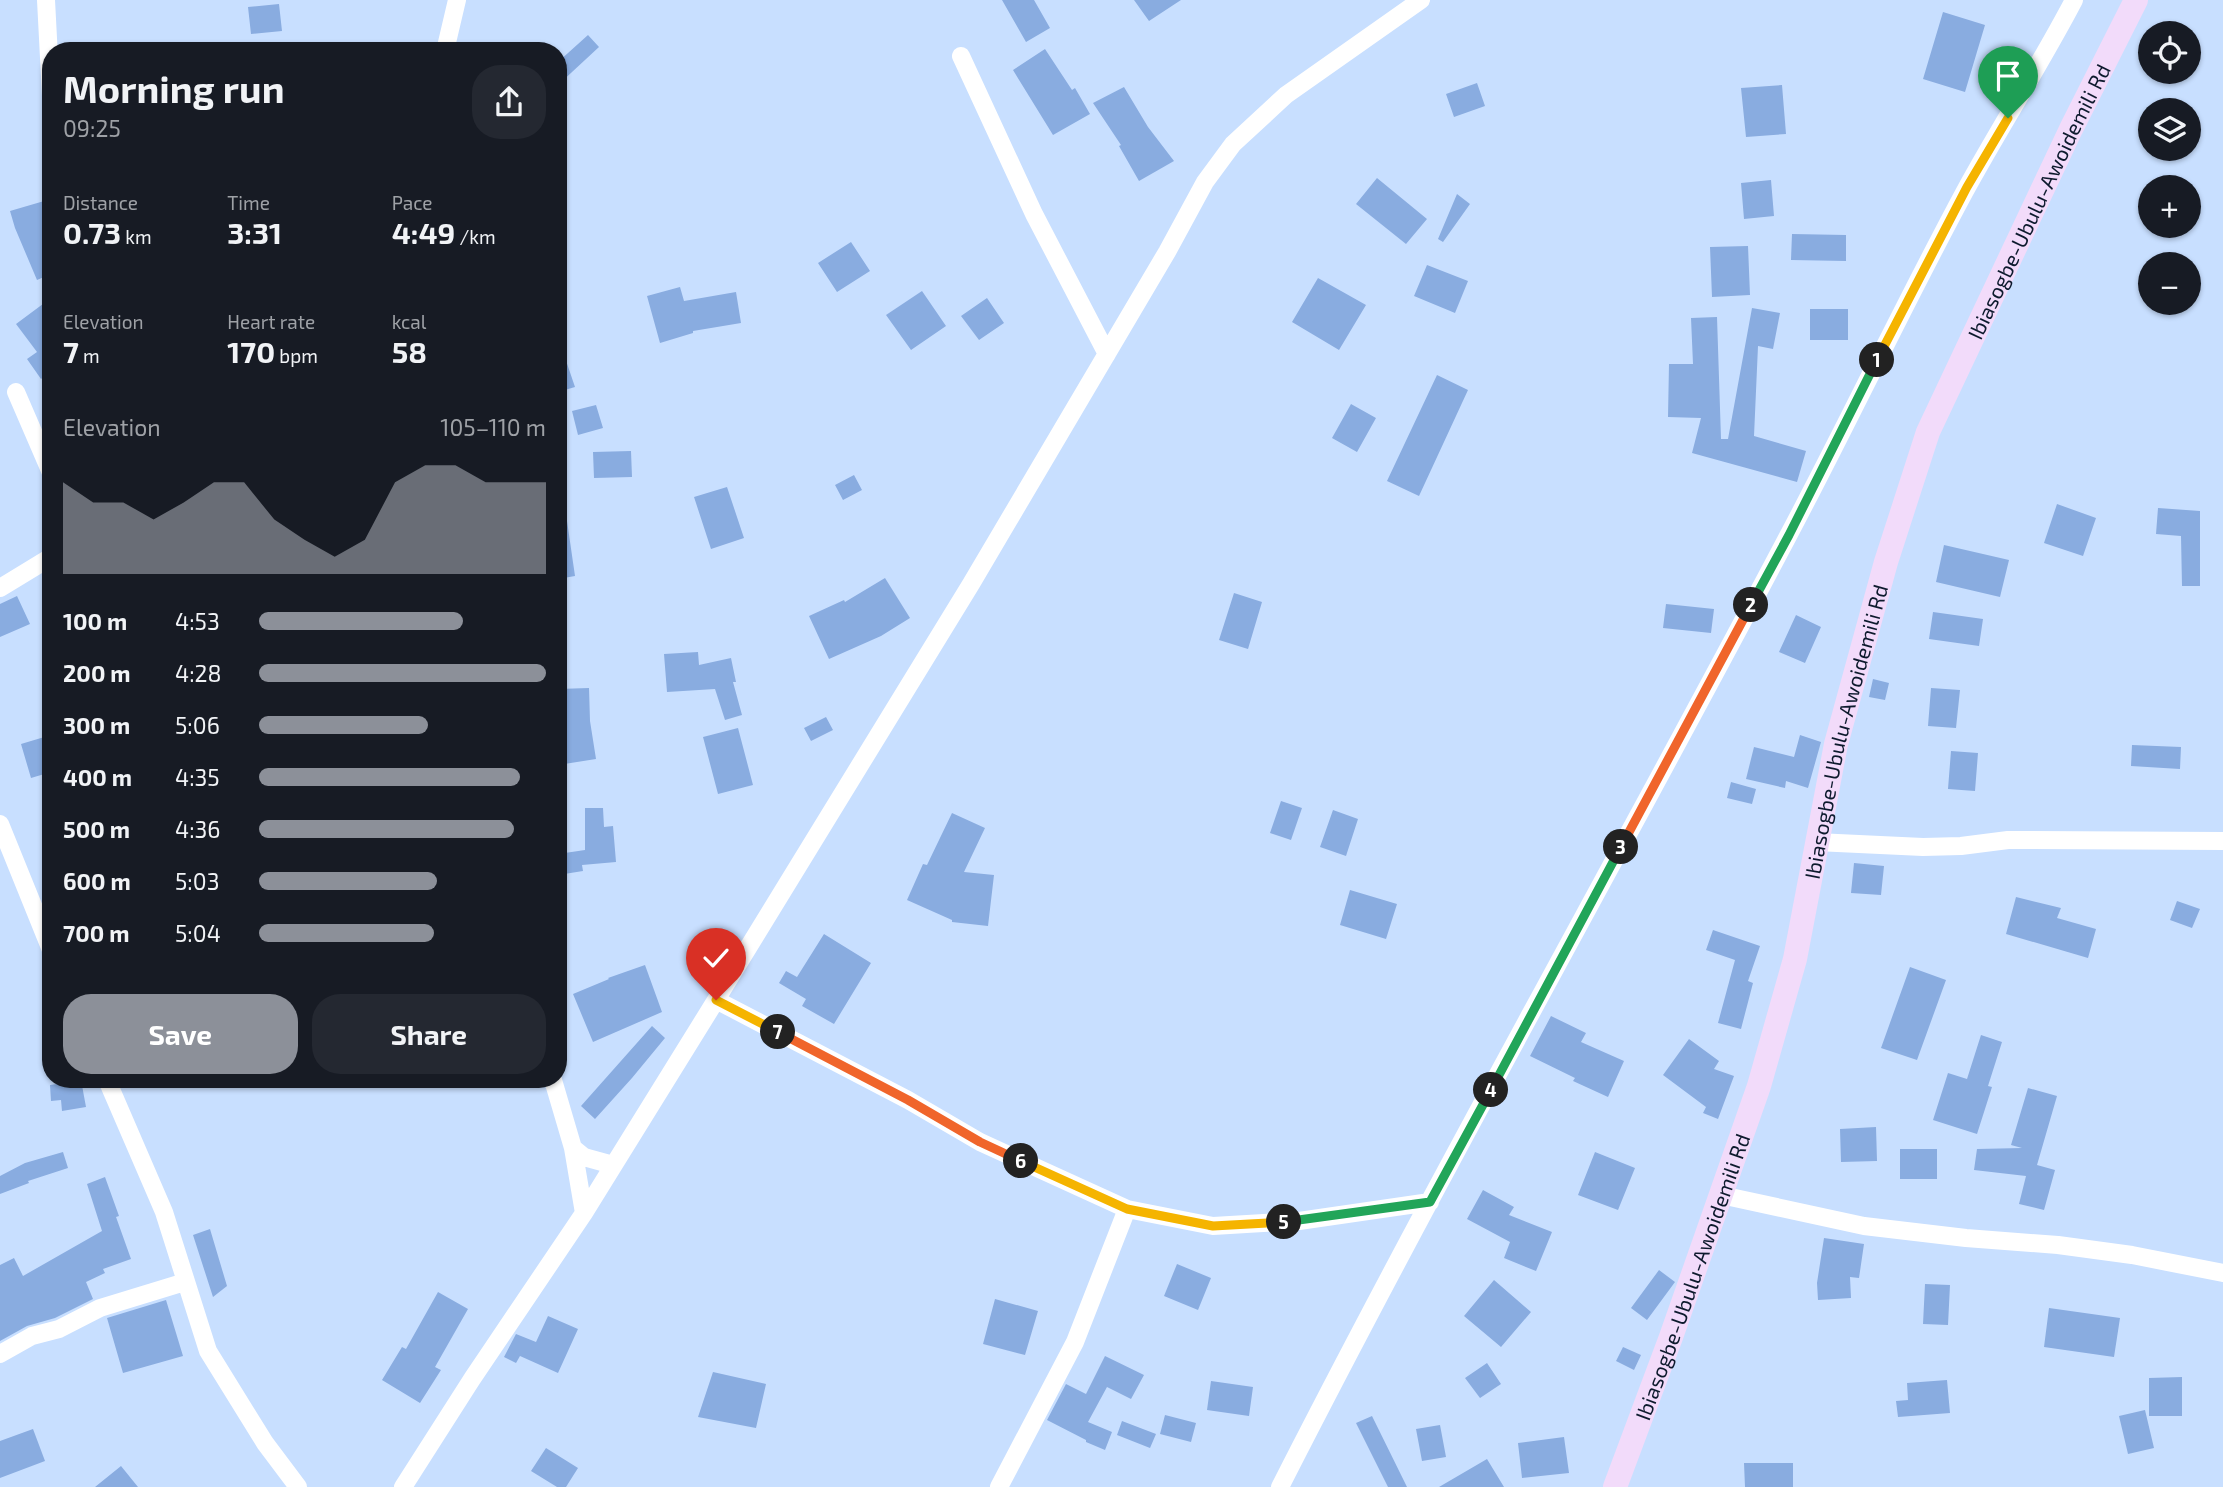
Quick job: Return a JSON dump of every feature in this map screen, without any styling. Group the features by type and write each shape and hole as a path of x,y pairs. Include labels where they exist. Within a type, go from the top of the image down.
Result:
{"street":[{"path":"46,0 47,42"},
{"path":"447,42 457,0"},
{"path":"403,1487 472,1378 584,1213 716,1000 971,584 1167,252 1205,182 1233,144 1286,95 1421,0"},
{"path":"1280,1487 1352,1345 1789,535 1967,187 2049,48 2074,0"},
{"name":"Ibiasogbe-Ubulu-Awoidemili Rd","path":"1615,1487 1759,1086 1795,959 1839,731 1886,562 1928,432 2071,129 2136,0"},
{"path":"961,57 1034,214 1107,354"},
{"path":"16,392 42,452"},
{"path":"0,588 42,562"},
{"path":"0,824 42,928"},
{"path":"1816,842 1923,847 1961,846 2008,840 2223,841"},
{"path":"716,1000 908,1100 980,1142 1127,1209 1213,1226 1299,1221 1430,1202"},
{"path":"110,1088 164,1212 208,1352 265,1443 298,1487"},
{"path":"555,1088 573,1148 584,1213"},
{"path":"573,1148 584,1157 613,1165"},
{"path":"1721,1195 1864,1226 2058,1245 2132,1255 2223,1273"},
{"path":"999,1487 1075,1342 1127,1209"},
{"path":"0,1354 32,1336 59,1329 100,1308 185,1282"}],"building":[{"path":"1002,0 1034,0 1050,28 1026,42"},
{"path":"1134,0 1181,0 1149,21"},
{"path":"279,4 282,31 251,34 248,7"},
{"path":"1943,12 1985,25 1965,92 1923,79"},
{"path":"588,35 599,47 567,77 567,54"},
{"path":"1045,49 1072,90 1075,88 1090,114 1053,135 1013,70"},
{"path":"1477,83 1485,106 1454,117 1446,94"},
{"path":"1782,85 1786,134 1746,137 1741,88"},
{"path":"1124,87 1148,127 1174,161 1139,181 1119,146 1121,145 1093,103"},
{"path":"1377,178 1427,219 1406,244 1356,204"},
{"path":"1771,180 1774,216 1744,219 1741,183"},
{"path":"1457,194 1470,204 1443,242 1438,239"},
{"path":"42,202 42,278 37,280 10,211"},
{"path":"1792,234 1846,235 1846,261 1791,260"},
{"path":"851,242 870,271 837,292 818,263"},
{"path":"1748,246 1750,295 1712,297 1710,247"},
{"path":"1427,265 1468,281 1455,313 1414,296"},
{"path":"1318,278 1366,305 1339,350 1292,322"},
{"path":"680,287 684,301 736,292 741,323 693,331 660,343 647,296"},
{"path":"922,291 946,326 911,350 886,315"},
{"path":"987,298 1004,323 979,340 961,316"},
{"path":"42,305 41,379 27,359 37,352 16,324"},
{"path":"1752,308 1780,313 1773,349 1758,346 1754,436 1806,451 1797,482 1692,453 1701,418 1668,417 1669,364 1693,364 1691,318 1717,317 1721,439 1728,439"},
{"path":"1810,309 1848,309 1848,340 1810,340"},
{"path":"567,364 575,387 567,389"},
{"path":"1437,375 1468,390 1419,496 1387,481"},
{"path":"1351,404 1376,418 1357,452 1332,438"},
{"path":"596,405 603,428 578,435 572,411"},
{"path":"631,451 632,477 594,478 593,452"},
{"path":"854,475 862,490 843,500 835,485"},
{"path":"727,487 744,538 711,549 694,497"},
{"path":"2057,504 2096,518 2083,556 2044,543"},
{"path":"2158,508 2200,511 2200,586 2182,586 2181,536 2156,534"},
{"path":"567,521 575,576 567,577"},
{"path":"1944,545 2009,560 2000,597 1936,582"},
{"path":"885,578 910,618 881,636 829,659 809,616 844,600 845,602"},
{"path":"1234,593 1262,602 1248,649 1219,640"},
{"path":"17,596 30,624 0,637 0,604"},
{"path":"1666,604 1714,609 1711,633 1663,628"},
{"path":"1933,612 1983,619 1979,646 1929,639"},
{"path":"1796,615 1821,627 1805,663 1779,652"},
{"path":"698,652 699,665 731,658 736,682 733,682 742,715 725,720 715,689 667,692 664,654"},
{"path":"1873,679 1889,683 1885,700 1869,697"},
{"path":"589,688 590,721 596,759 567,764 567,689"},
{"path":"1931,688 1960,690 1956,728 1928,726"},
{"path":"826,717 833,730 811,741 804,728"},
{"path":"738,728 753,785 718,794 703,737"},
{"path":"1800,735 1821,742 1808,788 1786,781 1785,788 1746,779 1754,747 1794,757"},
{"path":"42,738 42,775 31,778 21,744"},
{"path":"2132,745 2181,747 2180,769 2131,766"},
{"path":"1951,751 1978,753 1975,791 1948,789"},
{"path":"1731,782 1756,789 1752,804 1727,798"},
{"path":"1281,801 1302,808 1291,840 1270,833"},
{"path":"585,808 603,808 604,827 613,826 616,862 582,865 583,871 567,874 567,853 585,850"},
{"path":"1333,810 1358,819 1346,856 1320,847"},
{"path":"952,813 985,828 964,872 994,875 988,926 952,922 907,900 923,864 927,865"},
{"path":"1854,863 1884,866 1881,895 1851,893"},
{"path":"1350,890 1397,904 1386,939 1340,925"},
{"path":"2016,897 2061,908 2057,918 2096,929 2088,958 2006,934"},
{"path":"2177,901 2200,909 2192,928 2170,920"},
{"path":"1713,930 1760,946 1748,981 1753,983 1741,1029 1718,1023 1735,960 1706,950"},
{"path":"824,934 871,963 834,1024 802,1006 806,999 779,983 786,971 797,977"},
{"path":"645,965 662,1012 593,1042 573,994"},
{"path":"1910,967 1946,980 1917,1060 1881,1048"},
{"path":"1551,1016 1586,1033 1581,1042 1624,1061 1608,1097 1573,1081 1575,1078 1530,1056"},
{"path":"652,1026 665,1038 595,1119 581,1106"},
{"path":"1981,1035 2002,1042 1988,1086 1992,1087 1977,1134 1933,1120 1948,1073 1967,1079"},
{"path":"1689,1039 1719,1061 1714,1069 1734,1076 1718,1119 1703,1113 1706,1107 1663,1075"},
{"path":"50,1088 82,1088 86,1107 62,1111 61,1100 51,1101"},
{"path":"2028,1088 2057,1096 2037,1165 2055,1170 2044,1210 2019,1204 2026,1176 1974,1170 1977,1149 2022,1148 2011,1145"},
{"path":"1876,1127 1877,1161 1841,1162 1840,1129"},
{"path":"1900,1149 1937,1149 1937,1179 1900,1179"},
{"path":"63,1152 68,1168 28,1181 29,1183 0,1194 0,1176 25,1163"},
{"path":"1595,1152 1635,1168 1618,1210 1578,1195"},
{"path":"105,1177 131,1259 103,1269 105,1273 86,1282 93,1299 55,1318 27,1326 0,1341 0,1265 14,1258 23,1276 102,1231 87,1184"},
{"path":"1483,1190 1514,1207 1509,1215 1552,1232 1536,1271 1504,1258 1510,1242 1467,1219"},
{"path":"210,1229 227,1286 213,1297 193,1235"},
{"path":"1824,1238 1864,1244 1859,1278 1850,1277 1851,1298 1818,1300 1817,1283"},
{"path":"1177,1264 1211,1278 1198,1310 1164,1296"},
{"path":"1659,1270 1675,1282 1647,1320 1631,1308"},
{"path":"1494,1280 1531,1312 1501,1347 1464,1316"},
{"path":"1925,1284 1950,1285 1948,1325 1923,1324"},
{"path":"438,1292 468,1309 435,1367 441,1370 420,1403 382,1380 402,1347 406,1349"},
{"path":"995,1299 1038,1311 1025,1355 983,1344"},
{"path":"166,1300 183,1356 123,1373 107,1318"},
{"path":"2049,1308 2120,1318 2114,1357 2044,1347"},
{"path":"548,1316 578,1329 558,1373 520,1356 516,1363 504,1357 516,1334 536,1342"},
{"path":"1623,1347 1641,1355 1634,1370 1616,1361"},
{"path":"1105,1356 1144,1375 1131,1399 1107,1387 1088,1422 1112,1432 1105,1450 1047,1420 1066,1384 1086,1394"},
{"path":"1487,1363 1501,1384 1480,1398 1465,1378"},
{"path":"713,1372 766,1384 756,1428 698,1417"},
{"path":"2182,1377 2182,1416 2149,1416 2149,1378"},
{"path":"1947,1380 1950,1413 1898,1417 1896,1401 1908,1400 1907,1383"},
{"path":"1211,1381 1253,1387 1249,1416 1207,1410"},
{"path":"2145,1410 2154,1448 2128,1454 2119,1416"},
{"path":"1165,1415 1196,1423 1191,1442 1160,1434"},
{"path":"1372,1416 1407,1487 1388,1487 1356,1423"},
{"path":"1122,1421 1156,1434 1150,1448 1117,1435"},
{"path":"1440,1425 1446,1457 1422,1461 1416,1429"},
{"path":"33,1429 45,1461 0,1478 0,1441"},
{"path":"1564,1437 1569,1473 1522,1478 1518,1443"},
{"path":"546,1448 578,1468 566,1487 557,1487 531,1471"},
{"path":"1487,1459 1504,1487 1439,1487"},
{"path":"1744,1463 1793,1463 1793,1487 1745,1487"},
{"path":"121,1466 138,1487 95,1487"}],"route":[{"path":"716,1000 832,1059 980,1142 1127,1209 1213,1226 1299,1221 1430,1202 1789,535 1967,187 2008,118"}]}
